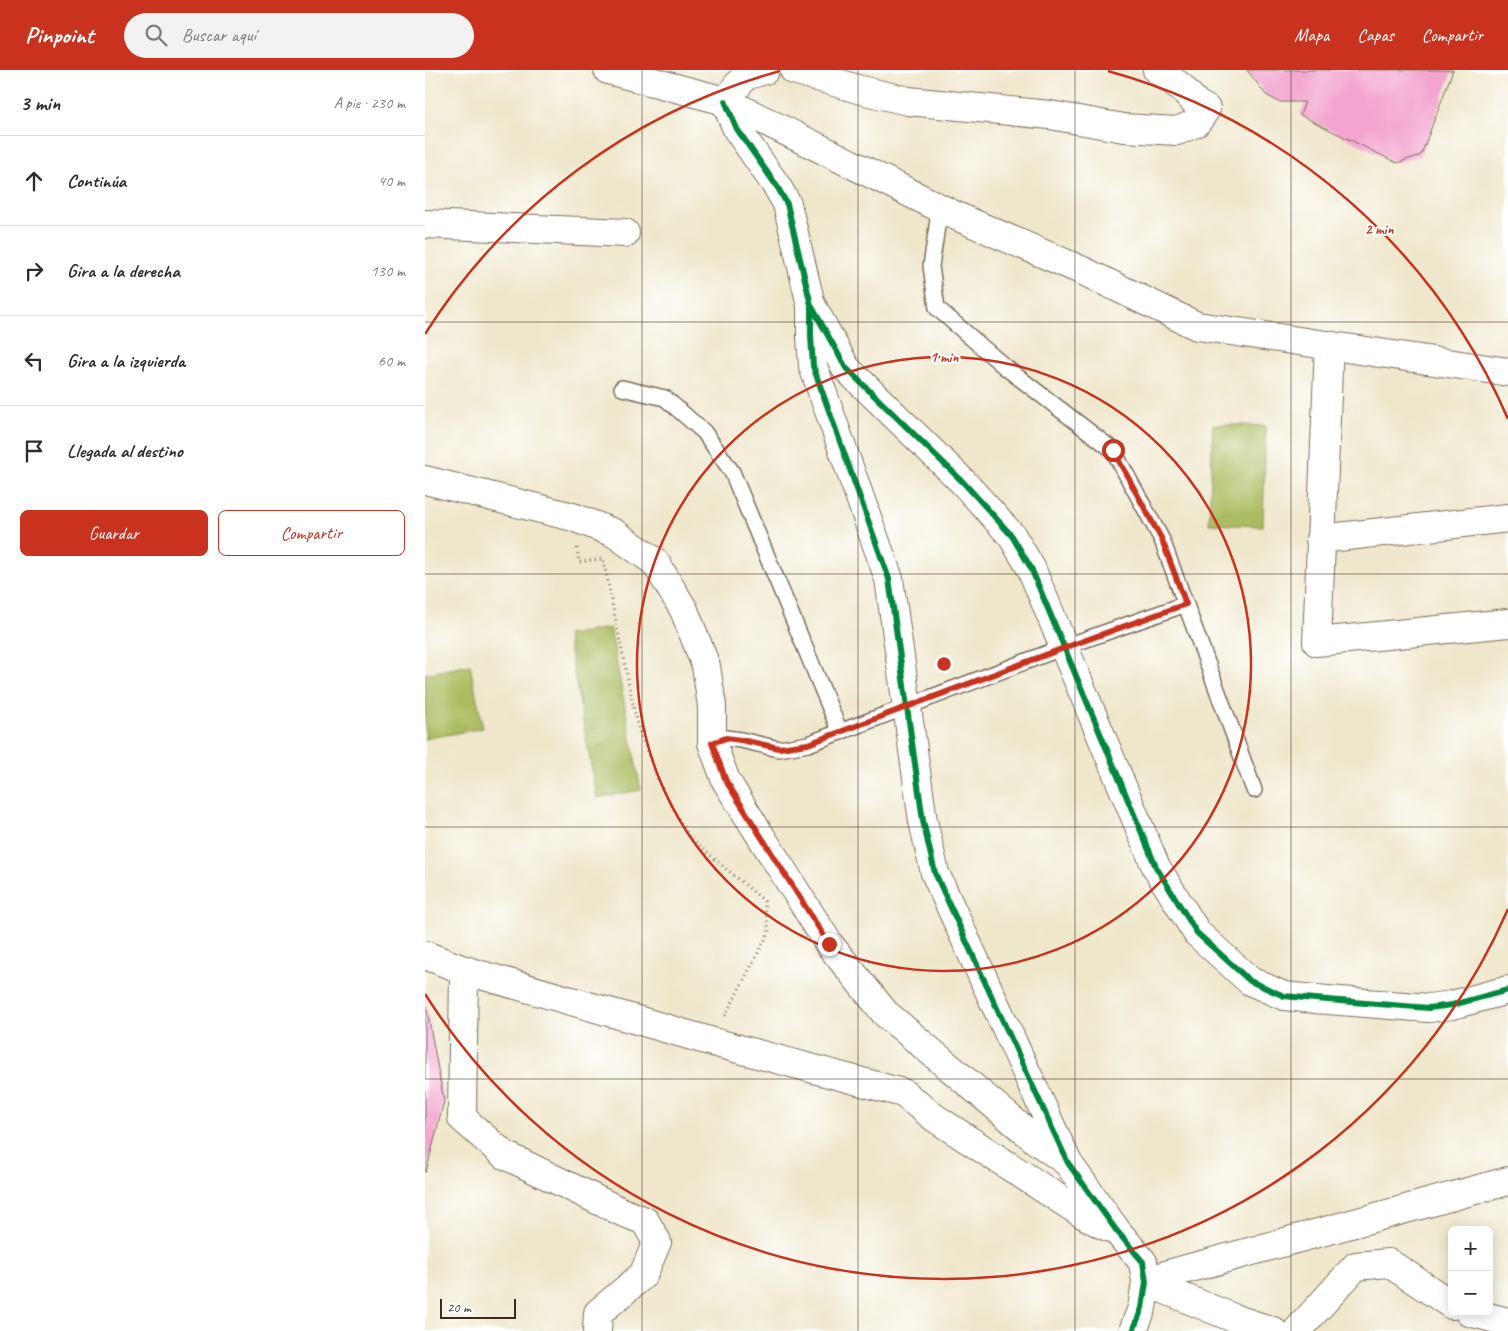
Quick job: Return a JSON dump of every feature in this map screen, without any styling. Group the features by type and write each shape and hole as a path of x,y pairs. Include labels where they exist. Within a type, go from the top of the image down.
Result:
{"street":[{"path":"608,70 725,101 940,207 1083,271 1197,326 1508,372"},
{"path":"725,101 745,76 765,70"},
{"path":"793,70 861,90 908,101 1050,115 1124,128 1177,131 1196,123 1206,109 1197,104 1181,87 1157,70"},
{"path":"725,101 737,129 779,188 787,204 811,305 813,366 889,579 923,821 935,873 1069,1163 1145,1272 1236,1319 1273,1331"},
{"path":"425,224 625,233"},
{"path":"811,305 846,368 963,482 1012,536 1031,568 1156,867 1197,932 1251,981 1284,996 1429,1008 1451,1005 1508,990"},
{"path":"1329,345 1317,642 1508,623"},
{"path":"425,480 573,517 614,533 655,562 684,610 706,666 711,706 712,743 726,781 829,944 885,1013 1037,1142 1069,1163"},
{"path":"1321,539 1508,518"},
{"path":"425,955 464,970 713,1042 903,1093 935,1118 1081,1213 1116,1230"},
{"path":"464,970 462,1118 503,1154 622,1212 645,1221 657,1242 643,1275 602,1325"},
{"path":"1145,1272 1172,1272 1508,1181"},
{"path":"1297,1331 1356,1266 1389,1263 1448,1304"},
{"path":"1133,1331 1142,1308 1145,1272"},
{"path":"1470,1316 1508,1322"}],"lane":[{"path":"940,207 931,266 937,308 1005,367 1113,450 1162,540 1254,790"},
{"path":"622,388 665,398 704,432 732,472 840,732"},
{"path":"712,743 726,738 779,748 808,744 1186,604"}],"path":[{"path":"573,517 579,562 603,559 638,728 659,783 690,838 764,901 769,932 722,1021 713,1042"}],"green space":[{"path":"1213,424 1266,426 1263,526 1209,524"},
{"path":"610,628 641,790 597,798 567,635"},
{"path":"470,665 483,728 425,739 425,674"}],"building":[{"path":"1247,70 1453,70 1421,155 1397,163 1300,115 1305,102 1279,102 1266,95"},
{"path":"425,1000 444,1101 426,1172 425,1172"}],"cycle path":[{"path":"725,101 737,129 787,204 811,305 813,366 889,579 923,821 935,873 1068,1163 1116,1230 1143,1262 1146,1282 1142,1308 1133,1331"},
{"path":"812,307 846,368 963,482 1012,536 1031,568 1156,867 1197,933 1250,981 1284,996 1429,1008 1452,1005 1508,990"}],"route":[{"path":"829,944 726,781 712,743 726,738 779,748 808,744 1186,604 1162,540 1113,450"}]}
